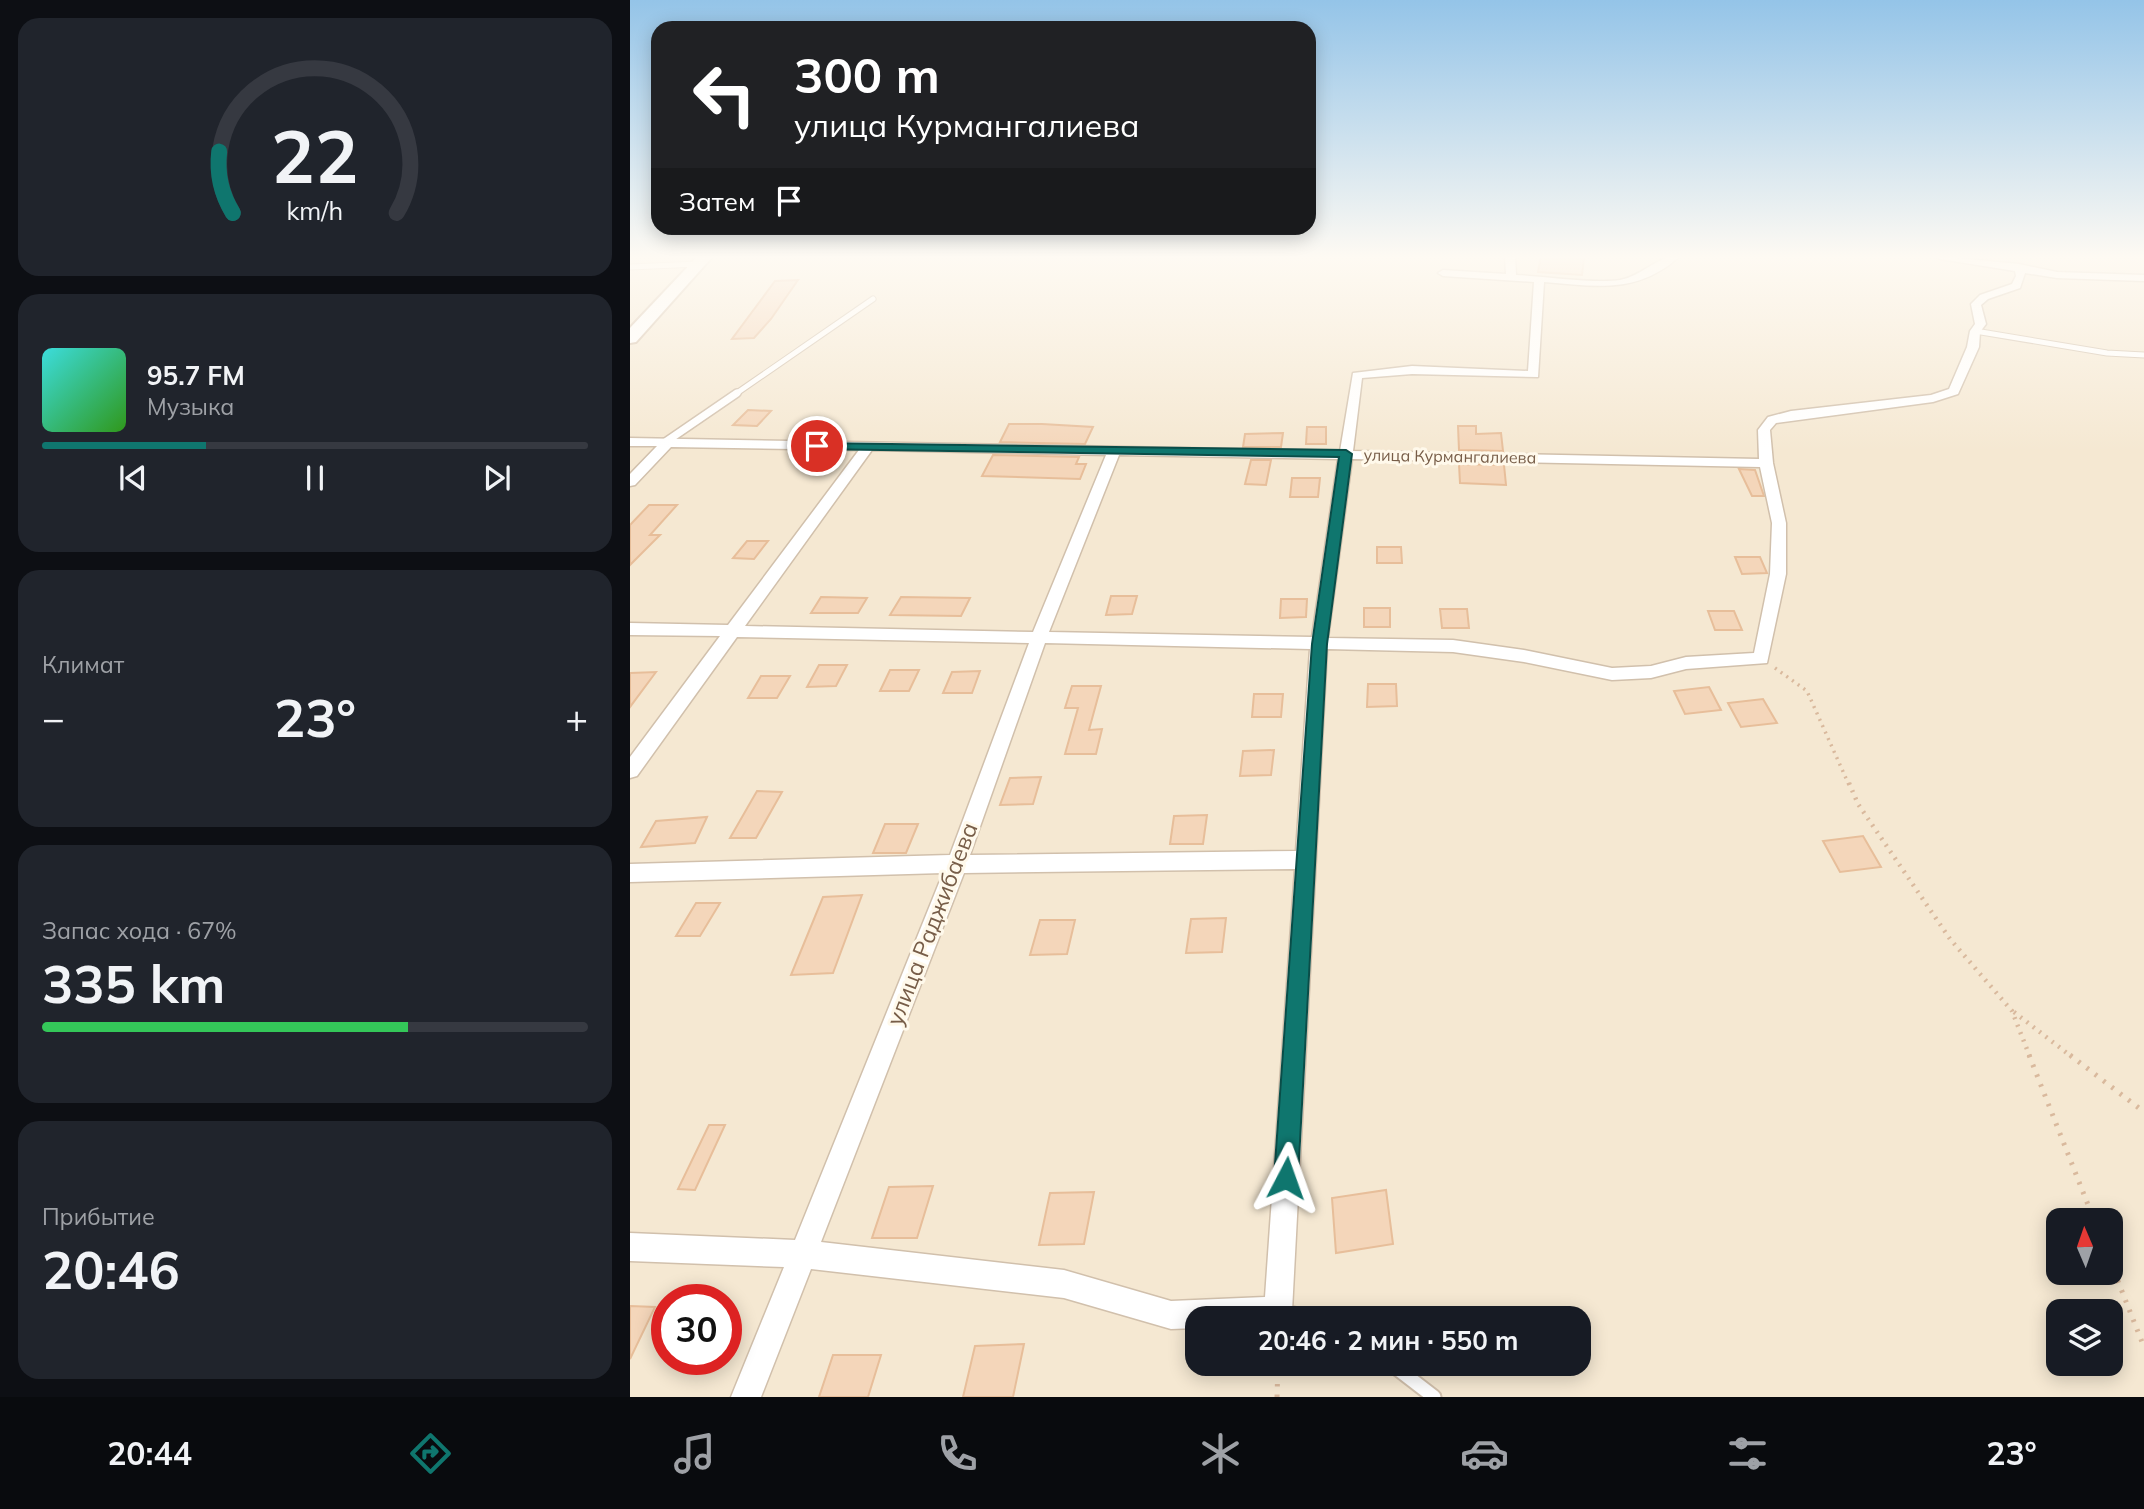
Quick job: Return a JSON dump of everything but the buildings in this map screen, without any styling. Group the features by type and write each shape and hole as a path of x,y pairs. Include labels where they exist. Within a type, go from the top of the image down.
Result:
{"main road":[{"path":"630,338 646,321"}],"street":[{"path":"1278,1306 1319,644 1357,375 1412,370 1534,375 1537,321"},
{"path":"630,629 1453,646 1524,656 1612,674 1651,672 1686,663 1761,659 1778,574 1779,523 1766,463 1764,430 1772,420 1822,410 1933,398 1954,391 1980,321"},
{"name":"улица Курмангалиева","path":"630,442 1766,463"},
{"path":"630,482 665,443"},
{"path":"630,771 867,447"},
{"name":"улица Раджибаева","path":"747,1397 957,863 1039,637 1114,450"},
{"path":"630,873 957,863 1306,860"},
{"path":"630,1247 802,1254 1064,1284 1171,1315 1185,1314"}],"lane":[{"path":"665,443 841,321"},
{"path":"1975,331 2107,353 2144,355"},
{"path":"1407,1376 1434,1397"}],"path":[{"path":"1761,659 1807,691 1858,804 1950,940 2012,1011 2144,1112"},
{"path":"2012,1011 2089,1208"},
{"path":"2119,1285 2144,1347"},
{"path":"1278,1376 1278,1397"}],"shaded area":[{"path":"630,321 2144,321 2144,1397 630,1397"}],"route":[{"path":"817,446 1346,454 1319,644 1286,1178"}]}
